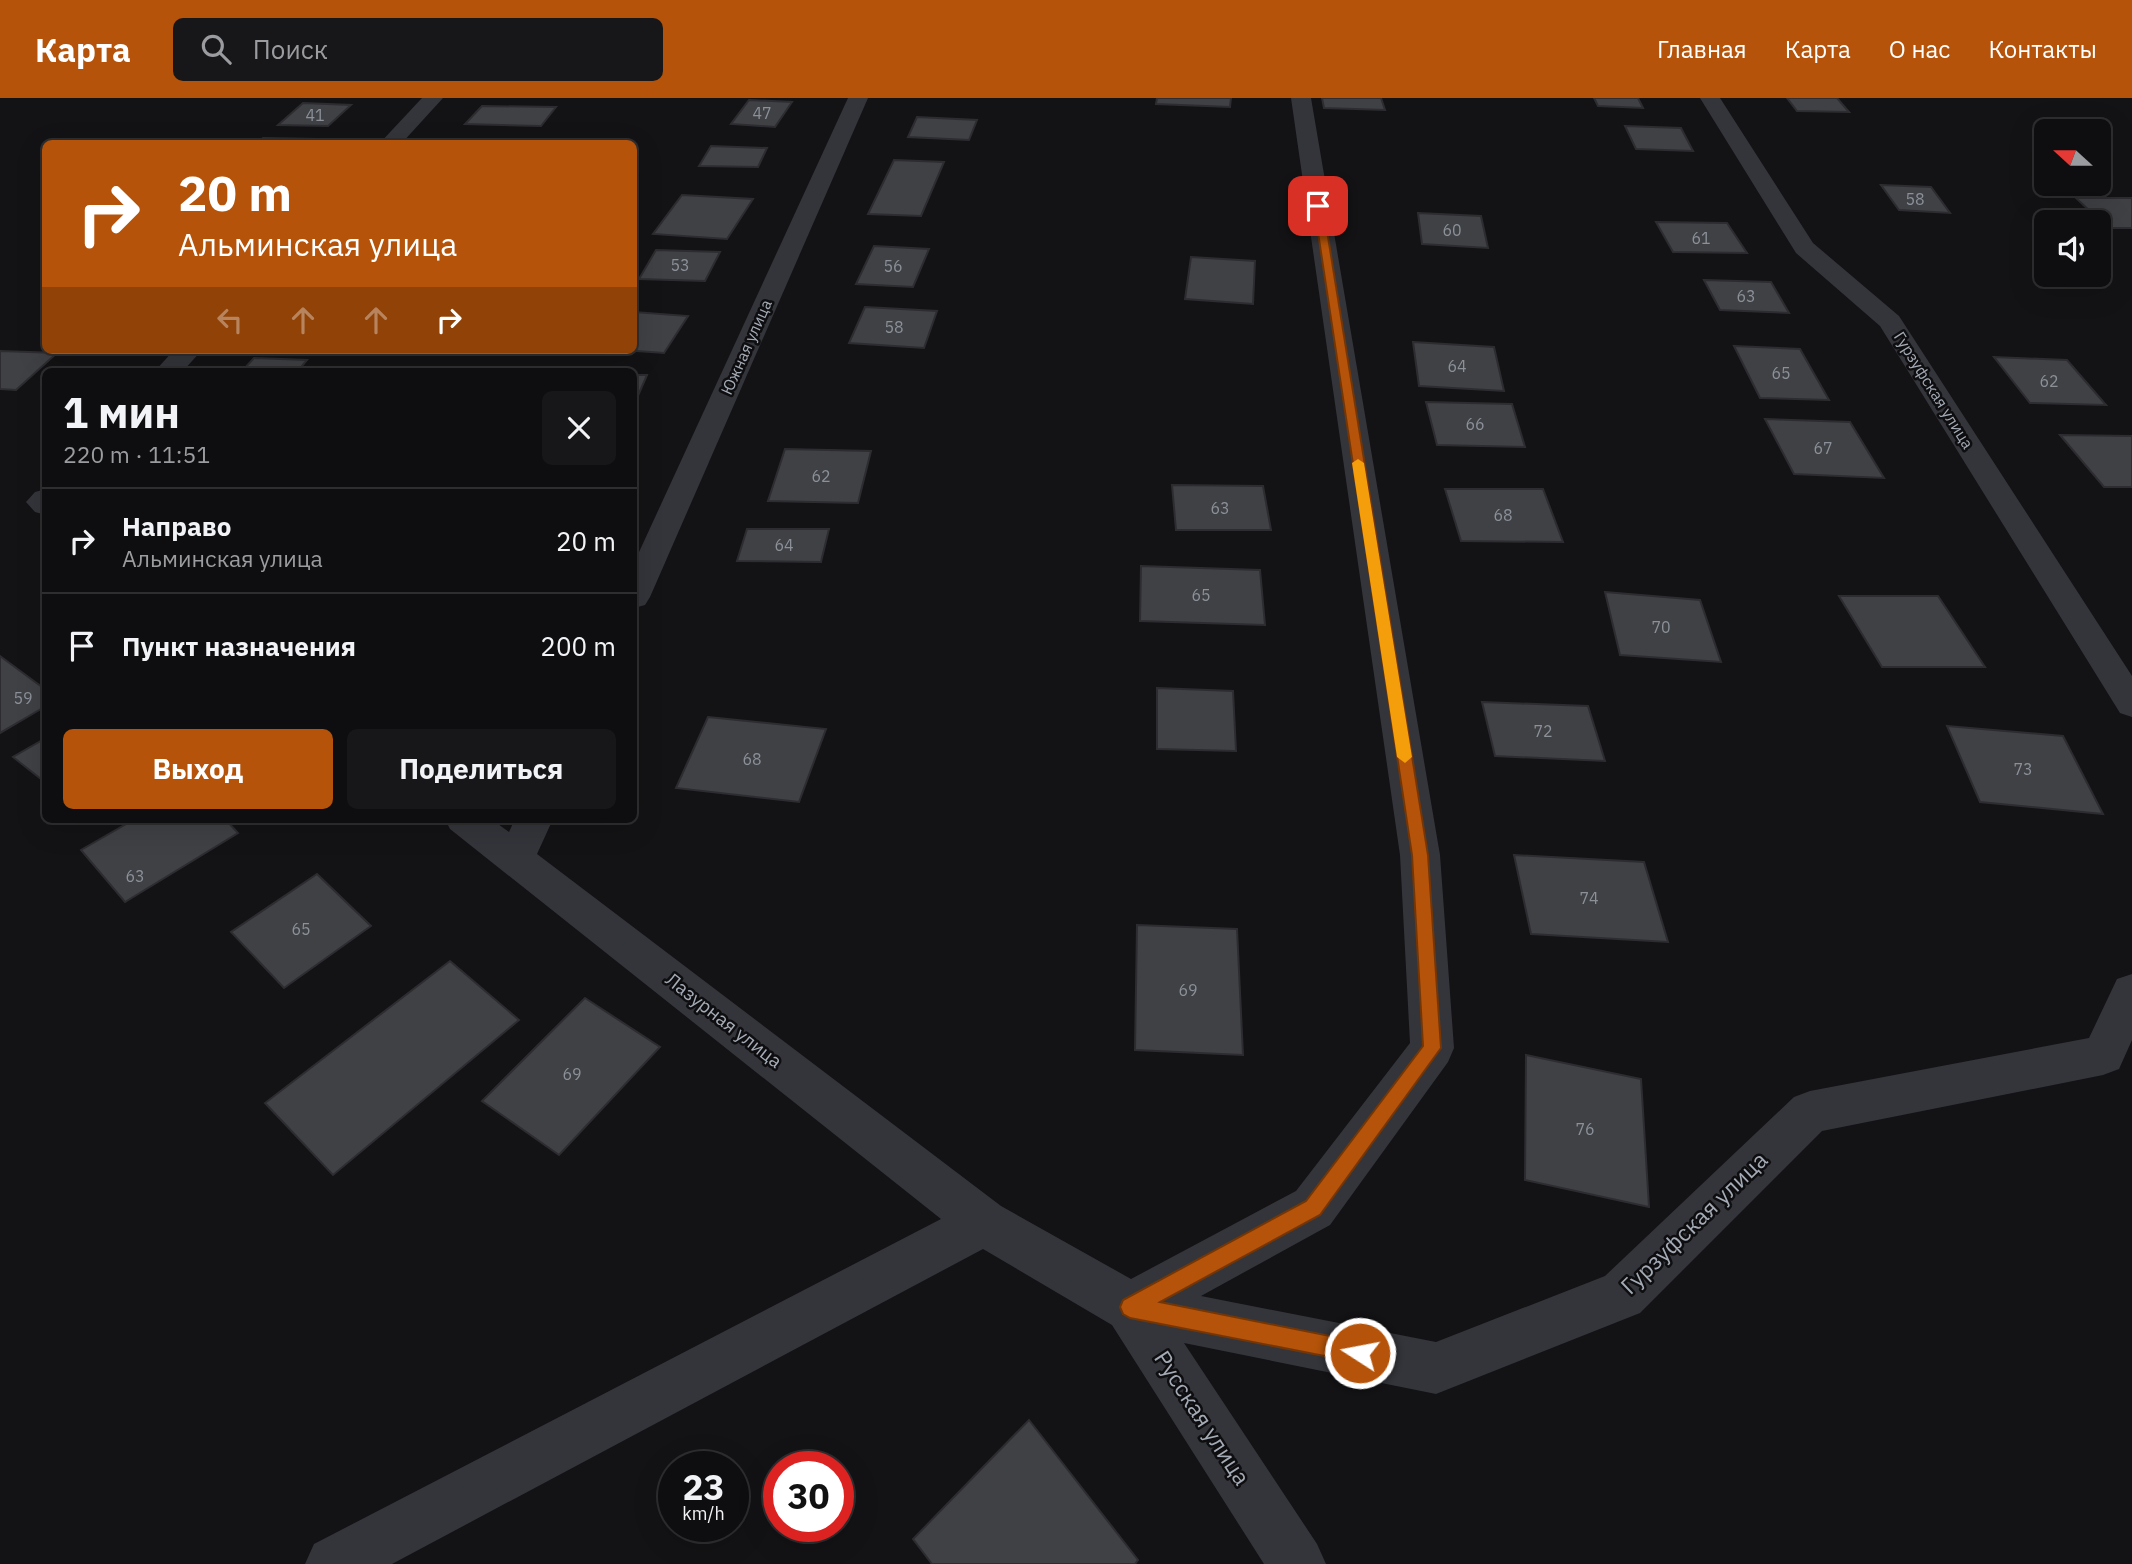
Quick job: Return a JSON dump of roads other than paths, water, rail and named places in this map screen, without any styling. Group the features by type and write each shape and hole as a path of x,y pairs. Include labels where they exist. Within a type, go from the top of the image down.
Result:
{"street":[{"path":"393,140 433,98"},
{"name":"Южная улица","path":"637,590 858,98"},
{"path":"1130,1307 1313,1208 1432,1048 1420,855 1301,98"},
{"name":"Гурзуфская улица","path":"1710,98 1804,248 1890,321 2132,704"},
{"path":"171,368 185,354"},
{"name":"Лазурная улица","path":"469,823 984,1223"},
{"path":"516,858 532,823"},
{"name":"Гурзуфская улица","path":"1130,1307 1436,1368 1622,1295 1810,1112 2104,1055 2132,992"},
{"path":"334,1564 984,1223"},
{"name":"Русская улица","path":"984,1223 1130,1307 1297,1564"}]}
